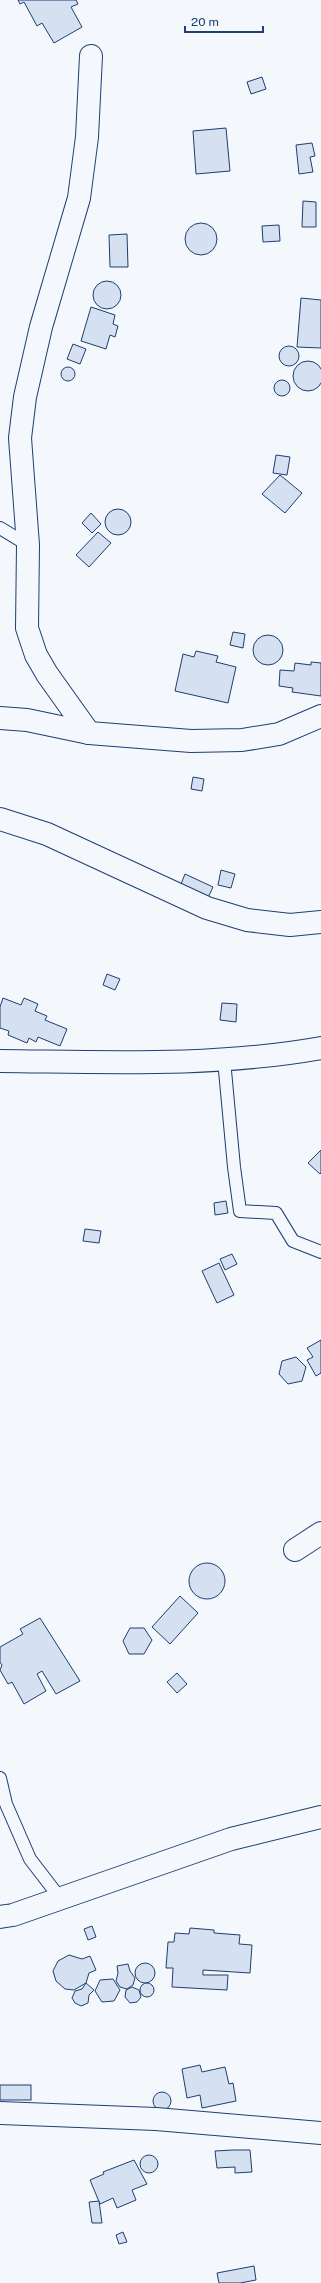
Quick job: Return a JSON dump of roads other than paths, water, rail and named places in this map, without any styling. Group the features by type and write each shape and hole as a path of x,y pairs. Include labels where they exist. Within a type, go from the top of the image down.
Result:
{"street":[{"path":"89,733 36,655 27,628 28,545 20,438 25,397 41,327 78,198 87,137 91,56"},
{"path":"0,718 28,720 89,733 191,741 242,740 279,734 321,716"},
{"path":"0,819 47,834 207,908 246,920 290,925 321,922"},
{"path":"0,1061 112,1063 224,1060 321,1048"},
{"path":"295,1550 321,1533"},
{"path":"0,1917 13,1915 60,1898 106,1884 231,1839 321,1817"},
{"path":"0,2113 156,2119 315,2136"}],"lane":[{"path":"0,528 28,545"},
{"path":"224,1060 234,1167 240,1211 276,1213 293,1241 321,1252"},
{"path":"0,1778 6,1804 30,1859 60,1898"}]}
